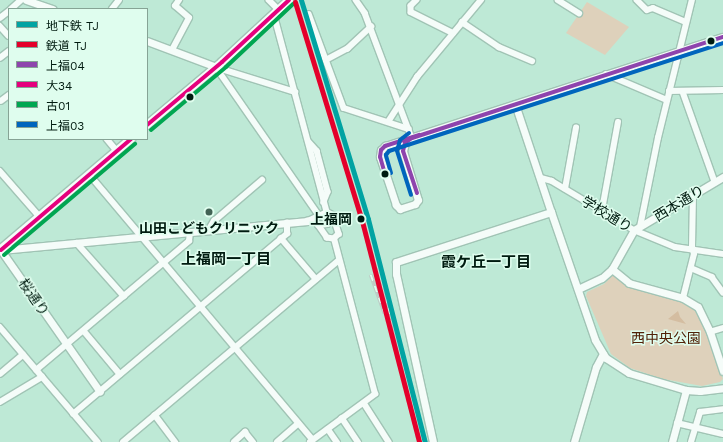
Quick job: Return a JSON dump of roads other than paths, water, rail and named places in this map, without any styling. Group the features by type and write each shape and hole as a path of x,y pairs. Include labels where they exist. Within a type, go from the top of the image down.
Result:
{"main road":[{"path":"148,124 216,67 289,0"},
{"path":"0,250 130,140"}],"street":[{"path":"12,8 22,0"},
{"path":"26,0 49,8"},
{"path":"113,8 119,0"},
{"path":"172,50 189,18 175,6 179,0"},
{"path":"269,0 277,12 295,92 324,202 327,212 333,216 339,234 334,239"},
{"path":"356,0 365,13 371,27 412,138"},
{"path":"417,0 411,6 411,12 453,33"},
{"path":"388,122 399,102 481,0"},
{"path":"558,0 579,13"},
{"path":"637,0 647,10 653,8 686,22"},
{"path":"578,289 602,278 612,269 637,229 678,51 692,0"},
{"path":"0,18 8,12"},
{"path":"310,14 344,108 409,129"},
{"path":"462,22 499,47 532,61"},
{"path":"0,26 8,35"},
{"path":"326,60 347,49 371,27"},
{"path":"391,144 398,146 403,151 418,200 415,204 400,209 396,205 380,157 381,150 391,144 723,37"},
{"path":"148,41 216,67 295,92"},
{"path":"0,58 8,52"},
{"path":"216,67 318,215"},
{"path":"606,74 667,100"},
{"path":"669,92 723,90"},
{"path":"683,92 715,182"},
{"path":"1,101 8,96"},
{"path":"515,104 595,340 603,354 611,362 629,374 686,390 700,391 723,388"},
{"path":"602,210 618,122"},
{"path":"565,189 576,128"},
{"path":"403,151 405,143 412,138"},
{"path":"108,140 117,151"},
{"path":"0,171 40,217"},
{"path":"90,175 311,441 375,394 334,239"},
{"name":"西本通り","path":"637,229 723,177"},
{"name":"学校通り","path":"541,178 552,180 602,210 675,247 694,251 723,254"},
{"path":"208,231 214,221 262,180"},
{"path":"683,298 694,251 692,247 693,195"},
{"path":"314,223 318,215 327,212"},
{"path":"433,442 396,274 396,262 551,212"},
{"path":"0,250 143,238 287,223 327,224 333,216"},
{"path":"73,414 281,238 287,232 287,223"},
{"path":"314,223 327,238 334,239"},
{"path":"36,370 84,332 188,241 190,233"},
{"path":"281,238 316,279"},
{"path":"77,243 124,296"},
{"name":"桜通り","path":"0,250 100,392"},
{"path":"123,442 339,260"},
{"path":"691,268 712,277 723,292"},
{"path":"612,269 628,283 683,298 698,307 710,332 723,369"},
{"path":"0,327 96,440 89,442"},
{"path":"710,332 723,328"},
{"path":"84,332 120,374"},
{"path":"574,442 596,367 603,354"},
{"path":"0,374 23,355"},
{"path":"0,402 42,377"},
{"path":"672,442 686,390"},
{"path":"364,403 389,442"},
{"path":"691,442 700,412 723,409"},
{"path":"155,415 175,442"},
{"path":"342,418 358,442"},
{"path":"677,423 723,434"},
{"path":"277,442 298,424"},
{"path":"328,429 338,442"},
{"path":"234,442 245,432 253,442"}],"railway":[{"path":"383,273 392,330 419,442"},
{"path":"371,275 385,314"}],"metro line":[{"name":"TJ","path":"301,0 368,219 425,442"}],"rail line":[{"name":"TJ","path":"295,2 362,221 419,442"}],"place":[{"name":"山田こどもクリニック","path":"209,212"},
{"name":"上福岡","path":"361,219"}],"district":[{"name":"上福岡一丁目","path":"226,260"},
{"name":"霞ケ丘一丁目","path":"486,263"}],"park label":[{"name":"西中央公園","path":"666,338"}]}
